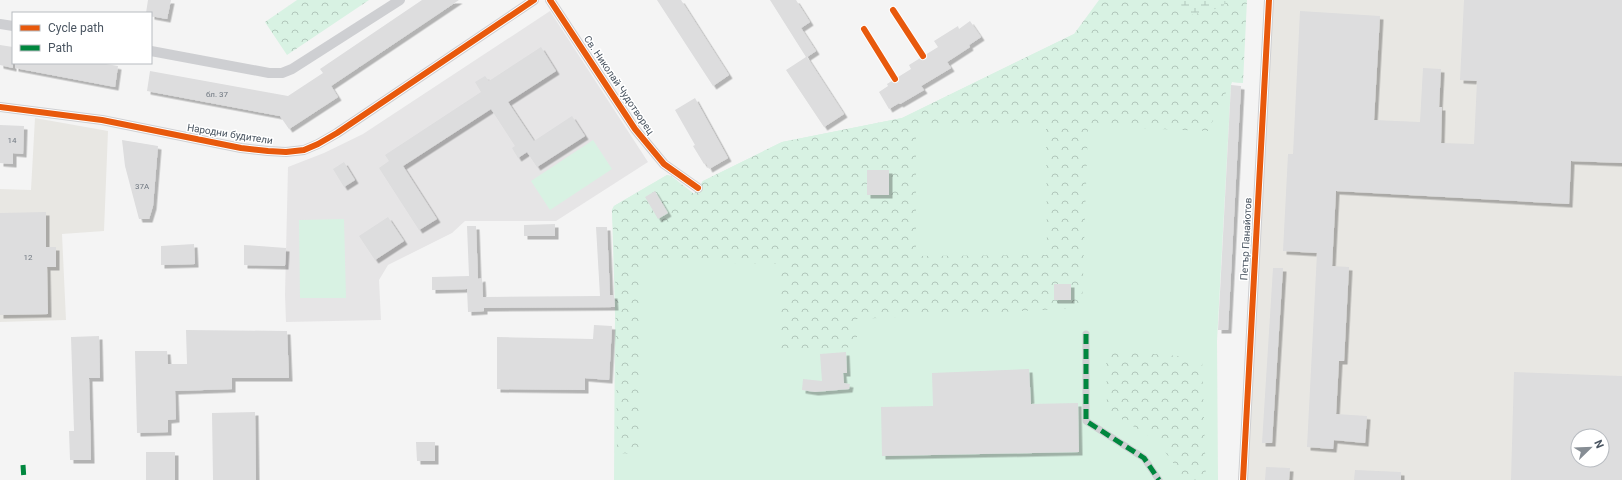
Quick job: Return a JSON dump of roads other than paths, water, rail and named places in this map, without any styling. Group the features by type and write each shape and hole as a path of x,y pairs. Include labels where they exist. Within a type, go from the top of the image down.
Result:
{"street":[{"path":"152,51 269,73 282,73 292,69 400,0"},
{"name":"Народни будители","path":"0,107 102,120 241,148 286,152 304,150 337,133 534,0"},
{"name":"Св. Николай Чудотворец","path":"550,0 635,129 664,164 698,188"},
{"name":"Петър Панайотов","path":"1243,480 1269,0"},
{"path":"0,24 12,26"},
{"path":"1086,334 1086,420 1144,458 1159,480"}]}
